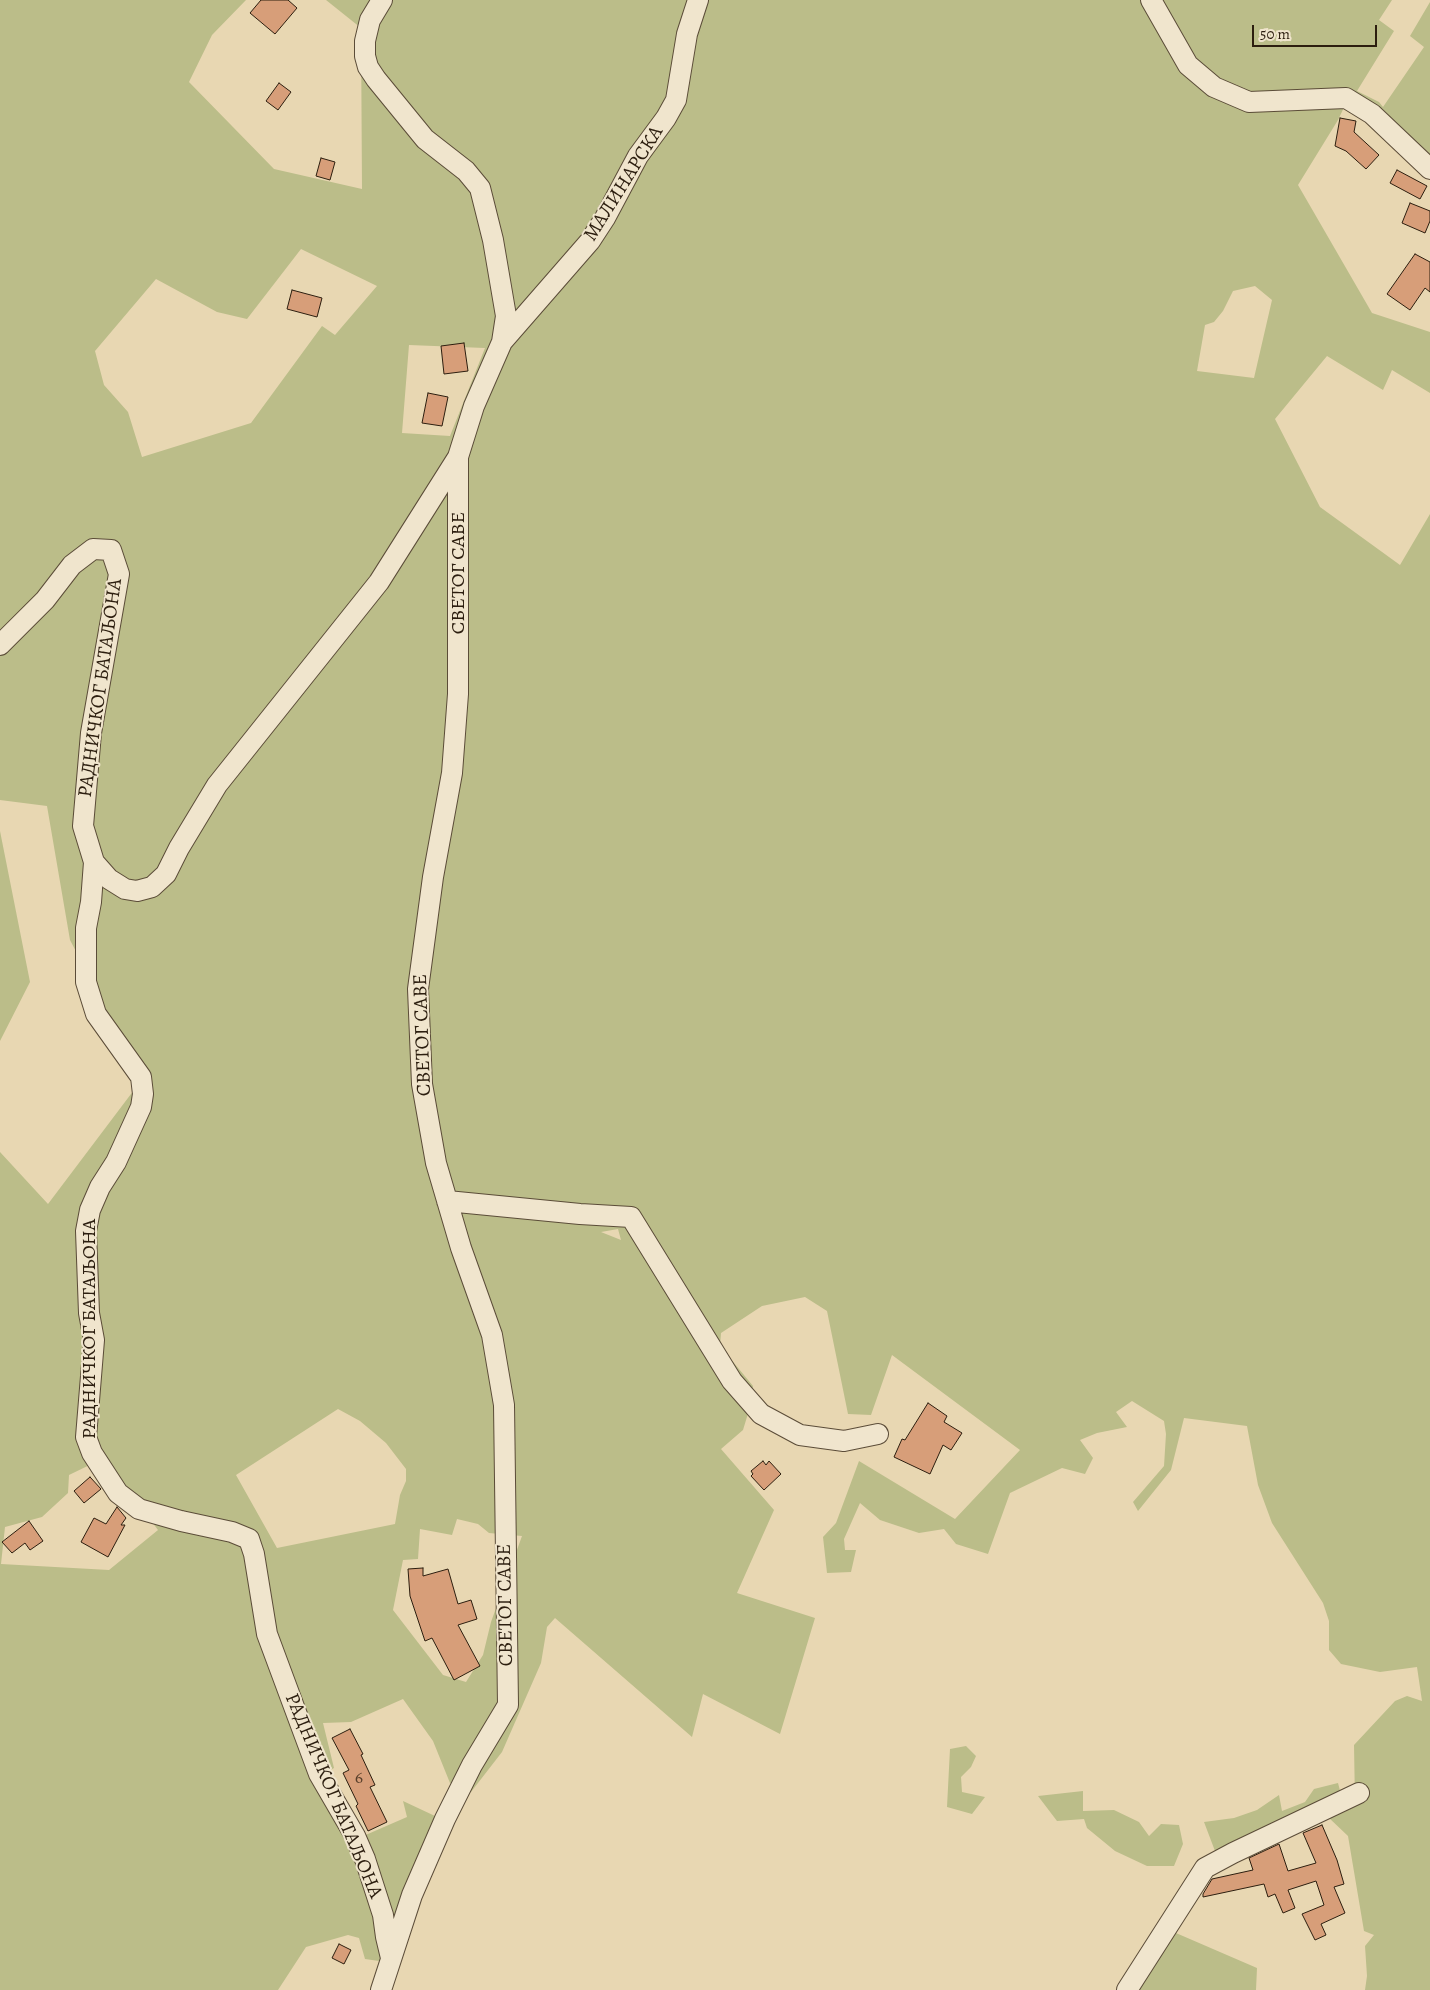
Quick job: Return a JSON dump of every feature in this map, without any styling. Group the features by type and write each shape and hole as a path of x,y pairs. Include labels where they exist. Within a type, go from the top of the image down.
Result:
{"street":[{"name":"СВЕТОГ САВЕ","path":"381,1990 412,1895 445,1819 472,1765 508,1705 504,1405 492,1335 461,1248 436,1163 422,1084 418,989 434,877 452,774 457,714 458,457 474,406 502,342 506,316 493,240 480,188 466,171 425,139 368,67 365,56 365,41 370,20 382,0"},
{"name":"МАЛИНАРСКА","path":"502,342 590,241 606,218 638,156 666,118 676,100 687,34 698,0"},
{"path":"1151,0 1188,64 1214,87 1249,102 1346,98 1372,114 1430,168"},
{"path":"94,862 109,879 124,889 137,891 152,888 166,874 179,848 217,785 378,582 458,457"},
{"name":"РАДНИЧКОГ БАТАЉОНА","path":"0,645 45,600 72,565 93,548 111,550 119,574 90,733 83,826 94,862 91,902 86,928 86,982 96,1014 141,1077 144,1094 141,1107 116,1162 100,1187 90,1210 86,1231 89,1313 94,1340 86,1437 92,1453 118,1493 139,1509 181,1521 232,1532 249,1540 254,1554 267,1634 319,1774 355,1836 365,1859 383,1915 391,1958"},
{"path":"447,1201 631,1217 732,1381 761,1414 800,1435 844,1441 878,1434"},
{"path":"1127,1990 1205,1868 1359,1792"}],"green space":[{"path":"0,0 246,0 212,35 189,82 274,169 362,189 361,28 326,0 1392,0 1379,20 1394,31 1357,91 1379,102 1383,107 1424,47 1410,36 1430,2 1430,169 1347,101 1338,120 1298,185 1372,313 1430,332 1430,393 1392,370 1383,390 1327,356 1275,419 1320,507 1400,565 1430,514 1430,1990 1365,1990 1367,1976 1365,1946 1374,1935 1364,1931 1348,1836 1328,1817 1215,1851 1204,1822 1234,1818 1257,1810 1279,1795 1282,1811 1305,1802 1314,1789 1338,1783 1344,1806 1355,1803 1354,1745 1395,1701 1407,1696 1422,1701 1417,1667 1380,1672 1341,1664 1329,1650 1329,1621 1323,1603 1272,1523 1258,1485 1247,1426 1184,1418 1171,1470 1138,1511 1133,1502 1164,1466 1166,1434 1164,1421 1132,1401 1116,1412 1127,1427 1097,1433 1080,1440 1093,1458 1085,1474 1062,1468 1010,1493 988,1554 956,1544 944,1529 919,1533 880,1520 860,1503 844,1539 845,1550 856,1550 851,1572 827,1573 823,1537 836,1523 859,1461 955,1519 1020,1450 892,1355 871,1415 848,1414 827,1311 805,1297 762,1306 721,1333 720,1346 753,1386 750,1407 743,1430 721,1449 774,1510 737,1593 815,1618 780,1734 703,1694 692,1737 555,1618 547,1627 541,1663 502,1752 471,1792 450,1783 433,1741 403,1699 351,1722 323,1723 334,1768 325,1773 361,1837 407,1817 403,1801 435,1816 386,1962 365,1959 359,1938 348,1935 306,1947 278,1990 0,1990 0,1152 48,1204 137,1086 91,980 70,940 47,806 0,800","holes":["301,249 377,286 335,335 322,326 251,423 142,457 128,412 104,385 95,351 156,279 217,312 247,319","1255,286 1272,300 1254,378 1197,371 1205,325 1214,322 1223,311 1233,291","409,345 485,348 450,436 402,433","618,1229 621,1240 601,1232","338,1409 360,1421 386,1443 406,1469 406,1481 400,1495 395,1524 277,1548 236,1475","104,1458 158,1530 109,1570 1,1564 5,1527 42,1517 68,1493 69,1475","457,1519 478,1524 489,1533 522,1536 491,1622 483,1655 466,1682 443,1675 393,1610 403,1560 418,1559 420,1529 452,1535"]},
{"path":"0,831 30,982 0,1041"},
{"path":"966,1746 976,1756 971,1767 961,1777 962,1792 985,1797 972,1814 947,1807 950,1749"},
{"path":"1083,1791 1083,1811 1114,1810 1139,1822 1149,1836 1161,1824 1179,1825 1183,1844 1174,1866 1147,1866 1115,1851 1087,1828 1084,1819 1057,1821 1038,1796"},
{"path":"1169,1930 1257,1968 1256,1990 1136,1990"}],"building":[{"path":"261,0 288,0 297,8 275,34 250,13"},
{"path":"279,83 291,92 278,110 266,101"},
{"path":"1340,118 1356,121 1354,132 1379,155 1366,169 1346,151 1335,146"},
{"path":"321,158 335,162 330,180 316,176"},
{"path":"1397,170 1427,186 1420,199 1390,183"},
{"path":"1410,203 1430,211 1430,221 1425,233 1402,223"},
{"path":"1415,254 1430,262 1430,292 1425,288 1410,310 1387,294"},
{"path":"292,290 322,298 317,317 287,309"},
{"path":"464,343 468,371 444,374 441,346"},
{"path":"428,393 448,397 442,426 422,423"},
{"path":"928,1403 947,1416 944,1422 962,1433 951,1450 943,1445 930,1474 894,1457 902,1439 905,1440"},
{"path":"763,1461 766,1465 769,1461 781,1474 764,1490 751,1476 753,1474 751,1471"},
{"path":"90,1477 101,1489 84,1503 74,1491"},
{"path":"117,1507 126,1518 121,1525 125,1525 108,1557 81,1542 94,1518 106,1524"},
{"path":"29,1521 43,1541 30,1550 25,1543 12,1553 2,1542"},
{"path":"423,1568 423,1576 448,1569 458,1604 471,1600 477,1619 458,1625 480,1666 454,1680 432,1638 425,1641 410,1596 408,1569"},
{"path":"350,1729 363,1754 361,1755 375,1785 370,1787 387,1822 368,1831 356,1806 358,1804 343,1773 349,1770 332,1738"},
{"path":"1322,1825 1337,1860 1344,1884 1334,1887 1345,1913 1321,1924 1326,1935 1315,1940 1302,1914 1324,1905 1316,1881 1288,1890 1295,1908 1283,1913 1275,1894 1268,1897 1264,1884 1203,1897 1212,1879 1253,1870 1249,1858 1279,1844 1288,1871 1316,1863 1303,1833"},
{"path":"339,1944 351,1950 344,1964 332,1958"}]}
